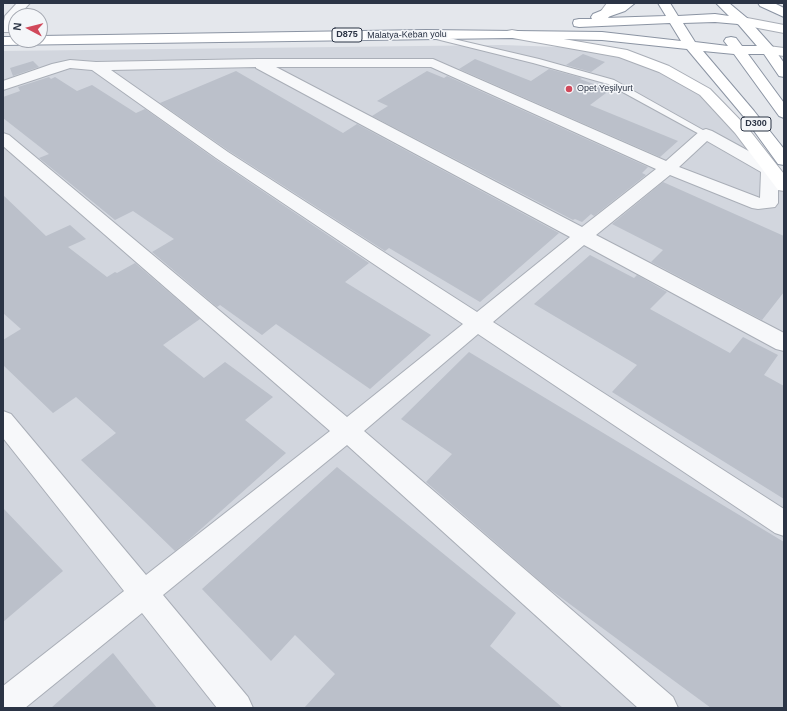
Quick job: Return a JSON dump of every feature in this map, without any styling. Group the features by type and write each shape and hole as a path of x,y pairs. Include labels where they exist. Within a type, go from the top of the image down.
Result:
{"main road":[{"path":"604,15 613,3"},
{"path":"569,23 604,15 628,3"},
{"name":"D300","path":"664,3 691,46 749,114 777,165"},
{"path":"764,3 784,13"},
{"path":"712,20 726,7 742,21 768,50 784,74"},
{"path":"712,20 742,21 784,29"},
{"path":"712,20 739,36 768,50"},
{"path":"712,20 731,40 784,113"},
{"name":"Malatya-Keban yolu","path":"48,29 712,20"},
{"path":"511,34 622,53 664,69 705,92 777,165 784,186"},
{"name":"Malatya-Keban yolu","path":"3,41 511,34 602,36 740,53"},
{"path":"700,57 768,50 784,52"},
{"path":"726,88 741,130"}],"street":[{"path":"258,63 784,344"},
{"path":"3,86 57,67 70,64 96,66 258,63 432,63 668,168 758,204 769,203 777,165 706,134 668,168 583,236 347,431 3,706"},
{"path":"96,66 222,155 784,524"},
{"path":"3,138 347,431 662,708"},
{"path":"8,437 144,594 237,708"}],"lane":[{"path":"426,34 536,61 611,82 706,134"}],"shaded area":[{"path":"502,45 588,48 621,55 660,71 698,92 735,130 784,193 784,708 3,708 3,51"}],"building":[{"path":"583,54 605,62 591,72 566,65"},
{"path":"475,59 531,81 549,69 582,78 580,79 610,90 590,105 678,141 660,157 459,69"},
{"path":"33,61 39,67 13,76 10,68"},
{"path":"236,71 343,133 357,124 559,233 480,302 389,248 385,251 229,151 160,103"},
{"path":"427,71 444,78 447,76 648,167 642,173 646,175 594,216 591,214 582,222 575,219 573,220 372,116 388,106 377,101"},
{"path":"49,77 51,79 55,77 77,91 92,85 136,113 145,109 215,159 369,263 345,282 431,335 370,389 276,324 262,335 220,305 217,307 152,252 174,239 133,211 115,220 39,158 49,154 3,118 3,97 20,91 18,87"},
{"path":"663,182 784,236 784,292 762,320 651,262 663,250 612,224"},
{"path":"3,195 46,236 70,225 86,239 68,247 107,277 135,263 200,319 163,345 204,378 225,362 273,397 245,420 286,453 175,551 81,460 116,433 76,397 53,413 3,365 3,340 21,329 3,313"},
{"path":"590,255 634,278 637,275 667,292 650,309 730,353 743,337 778,355 764,375 784,386 784,499 612,392 637,365 534,304"},
{"path":"469,352 784,542 784,708 711,708 548,588 426,482 452,454 401,419"},
{"path":"337,467 516,613 490,646 563,708 304,708 335,674 295,635 271,661 202,589"},
{"path":"3,508 63,571 3,622"},
{"path":"113,653 157,708 51,708"}],"place":[{"name":"Opet Yeşilyurt","path":"569,89"}]}
